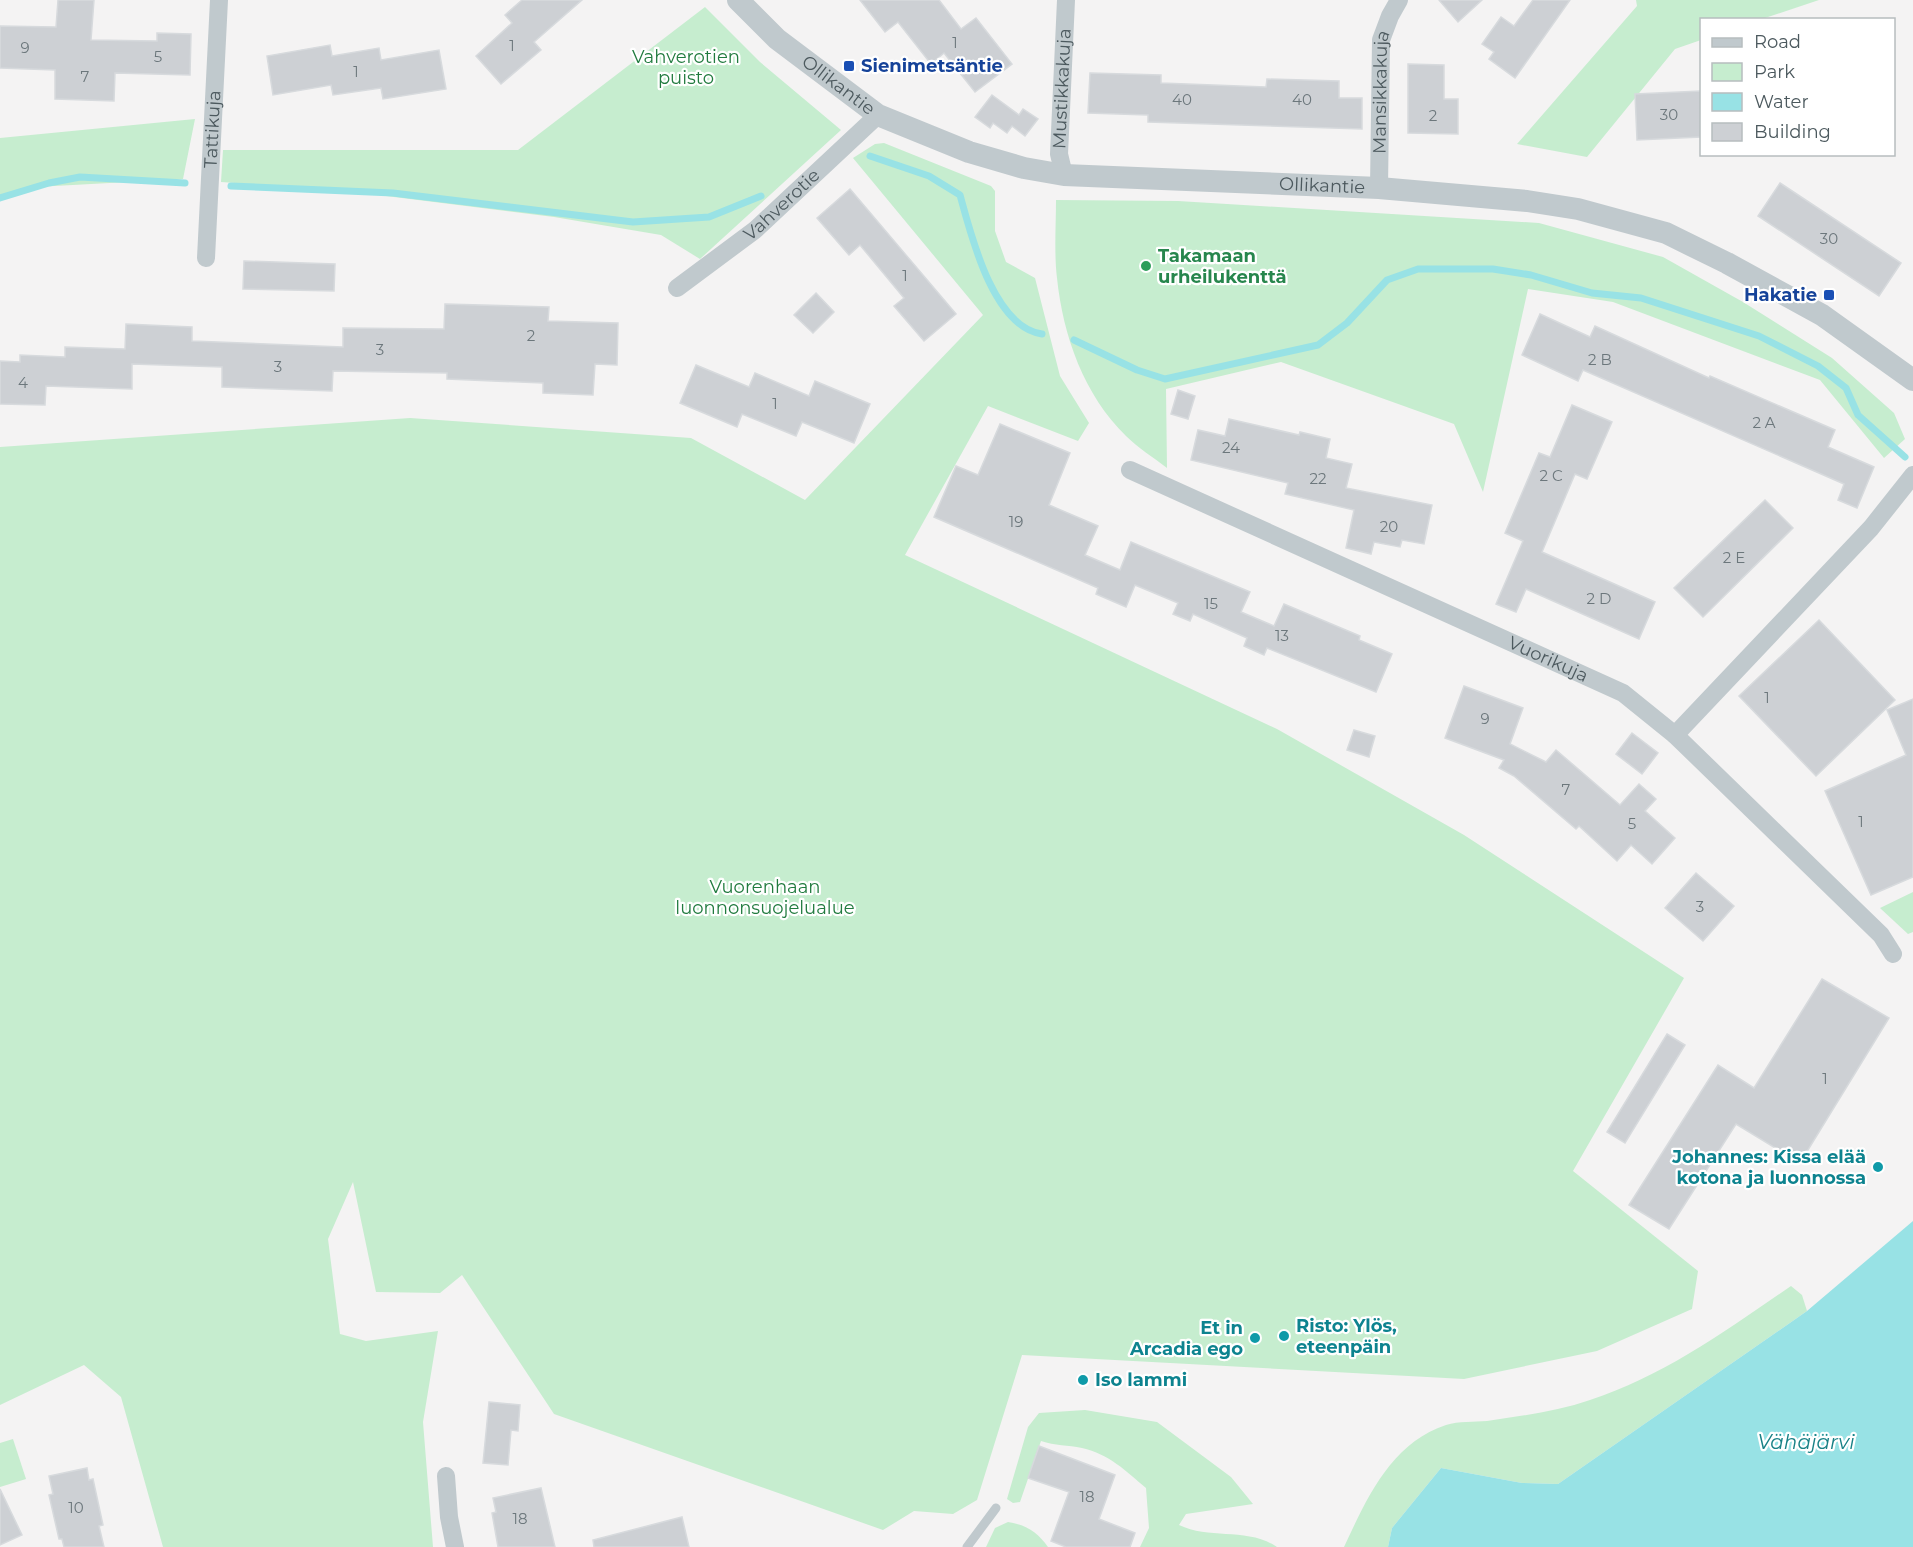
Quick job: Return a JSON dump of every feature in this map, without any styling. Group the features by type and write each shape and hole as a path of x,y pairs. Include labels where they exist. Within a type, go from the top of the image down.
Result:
{"street":[{"name":"Tattikuja","path":"206,258 219,0"},
{"name":"Ollikantie","path":"738,0 777,39 878,115 969,152 1024,168 1064,175 1379,188 1558,206 1666,233 1727,262 1822,315 1913,380"},
{"name":"Mustikkakuja","path":"1064,175 1059,154 1066,0"},
{"name":"Mansikkakuja","path":"1379,188 1381,40 1399,0"},
{"name":"Vahverotie","path":"677,288 755,230 878,115"},
{"name":"Vuorikuja","path":"1130,470 1623,693 1675,735 1881,935 1893,954"},
{"path":"1675,735 1871,528 1913,475"},
{"path":"446,1476 448,1517 455,1547"}],"lane":[{"path":"967,1547 996,1509"}],"green space":[{"path":"1636,0 1819,0 1765,18 1700,18 1700,40 1675,49 1587,157 1517,144 1637,6"},
{"name":"Vahverotien puisto","path":"705,7 760,62 841,130 700,259 661,235 554,217 338,190 221,182 223,150 518,150"},
{"path":"195,119 183,179 36,187 0,200 0,138"},
{"name":"Vuorenhaan luonnonsuojelualue","path":"884,143 991,186 995,191 995,231 1006,262 1035,278 1060,376 1089,423 1078,441 988,406 905,555 1277,729 1464,835 1684,978 1573,1171 1698,1271 1692,1309 1597,1351 1464,1379 1022,1355 977,1500 953,1514 914,1511 883,1530 554,1414 462,1275 440,1293 376,1292 353,1182 328,1239 340,1334 366,1341 438,1331 423,1422 433,1547 163,1547 121,1397 84,1365 0,1405 0,447 410,418 691,438 805,500 983,315 853,158 875,144"},
{"path":"1056,200 1178,201 1539,223 1663,257 1743,302 1832,358 1894,413 1905,439 1884,458 1820,380 1613,302 1528,289 1483,492 1454,424 1281,362 1166,389 1167,468 1131,440 1111,420 1087,383 1078,363 1064,321 1057,278"},
{"path":"1913,892 1913,932 1908,934 1880,908"},
{"path":"1791,1286 1802,1295 1807,1311 1558,1484 1522,1483 1441,1468 1392,1528 1388,1547 1344,1547 1383,1474 1410,1445 1427,1433 1461,1422 1487,1421 1552,1410 1578,1404 1617,1390 1669,1365"},
{"path":"1085,1410 1157,1422 1231,1477 1253,1504 1186,1514 1179,1525 1203,1532 1254,1537 1277,1547 1140,1547 1149,1528 1146,1488 1124,1469 1101,1454 1077,1447 1041,1441 1020,1502 1013,1503 1007,1499 1028,1427 1039,1413"},
{"path":"13,1439 26,1479 0,1487 0,1443"},
{"path":"1008,1522 1031,1530 1048,1547 986,1547 995,1528"}],"water":[{"name":"Vähäjärvi","path":"1913,1221 1913,1547 1388,1547 1392,1528 1441,1468 1522,1483 1558,1484 1807,1311"}],"building":[{"path":"58,0 94,0 91,40 157,41 157,33 191,34 190,75 115,73 114,101 55,99 55,70 0,68 0,26 56,27"},
{"path":"522,0 582,0 534,42 541,50 501,84 476,56 512,23 505,15"},
{"path":"860,0 939,0 961,29 976,18 1012,64 975,92 944,53 931,64 898,22 885,32"},
{"path":"1439,0 1482,0 1458,22"},
{"path":"1533,0 1570,0 1515,78 1489,59 1494,52 1482,44 1501,17 1514,26"},
{"path":"330,45 332,56 379,48 381,60 439,50 446,89 383,99 381,88 333,95 331,85 273,95 267,56"},
{"path":"1408,64 1444,65 1444,99 1458,99 1458,134 1408,133"},
{"path":"1090,73 1161,75 1161,83 1266,87 1267,79 1339,81 1339,98 1362,98 1362,129 1148,122 1148,115 1088,113"},
{"path":"1700,91 1700,137 1637,140 1635,94"},
{"path":"992,95 1019,115 1023,109 1038,119 1025,136 1012,126 1007,133 993,123 990,128 975,117"},
{"path":"1780,183 1901,263 1879,296 1758,216"},
{"path":"850,189 956,314 924,341 894,306 904,298 860,245 849,255 817,218"},
{"path":"244,261 335,264 334,291 243,289"},
{"path":"816,293 834,312 813,333 794,315"},
{"path":"445,304 549,307 548,321 618,323 617,365 595,364 593,395 543,393 543,383 447,379 447,373 333,371 332,391 222,387 222,367 132,364 132,389 46,386 45,405 0,404 0,361 20,362 20,355 65,357 65,347 125,349 126,324 192,327 192,341 343,347 343,328 444,329"},
{"path":"1540,314 1590,337 1595,326 1709,378 1710,376 1835,430 1828,447 1874,467 1857,508 1838,500 1844,484 1583,370 1578,381 1522,355"},
{"path":"696,365 749,387 755,373 809,396 815,381 870,404 854,443 802,422 796,436 742,414 737,427 680,403"},
{"path":"1178,390 1195,396 1188,419 1171,414"},
{"path":"1572,405 1612,422 1587,479 1575,474 1542,552 1655,602 1639,639 1526,589 1516,612 1496,604 1523,541 1505,533 1539,453 1550,457"},
{"path":"1229,419 1299,435 1300,432 1330,439 1326,458 1352,464 1346,488 1432,505 1424,544 1402,540 1400,547 1374,542 1371,554 1346,548 1354,510 1285,494 1288,483 1191,460 1198,430 1225,436"},
{"path":"1000,424 1070,453 1049,505 1098,526 1085,555 1120,570 1131,542 1250,592 1241,612 1274,626 1284,604 1360,636 1359,640 1392,654 1376,692 1267,648 1264,655 1244,646 1247,638 1193,614 1190,621 1173,614 1178,603 1135,585 1126,607 1096,594 1098,588 934,517 956,466 978,475"},
{"path":"1765,500 1793,528 1703,617 1674,588"},
{"path":"1819,620 1895,700 1816,776 1739,696"},
{"path":"1464,686 1523,708 1510,744 1546,762 1556,750 1620,805 1639,784 1656,799 1645,811 1675,838 1652,864 1631,845 1617,861 1579,826 1576,829 1514,776 1499,768 1504,760 1445,738"},
{"path":"1913,699 1913,877 1871,895 1825,791 1906,755 1887,710"},
{"path":"1354,730 1375,736 1369,757 1347,750"},
{"path":"1632,733 1658,753 1642,774 1616,754"},
{"path":"1696,873 1734,906 1703,941 1665,908"},
{"path":"1822,979 1889,1018 1800,1163 1736,1124 1669,1229 1629,1205 1718,1065 1754,1088"},
{"path":"1667,1034 1685,1045 1625,1143 1607,1132"},
{"path":"489,1402 520,1405 518,1431 511,1430 508,1465 483,1463"},
{"path":"1039,1446 1115,1475 1099,1519 1135,1533 1130,1547 1066,1547 1051,1541 1069,1492 1028,1478"},
{"path":"87,1468 89,1480 93,1479 103,1525 99,1526 104,1547 64,1547 62,1539 59,1539 49,1495 53,1494 49,1476"},
{"path":"541,1488 555,1547 498,1547 492,1513 496,1512 493,1498"},
{"path":"0,1489 22,1535 0,1545"},
{"path":"682,1517 689,1547 594,1547 593,1540"}],"waterway":[{"path":"870,156 929,176 960,195 978,255 997,297 1010,315 1025,328 1042,334"},
{"path":"0,198 49,183 80,177 185,183"},
{"path":"231,186 393,193 633,222 709,217 761,196"},
{"path":"1074,340 1137,370 1165,379 1318,345 1347,323 1387,280 1418,269 1493,269 1531,275 1592,293 1641,298 1759,336 1818,366 1846,388 1858,415 1905,457"}],"place":[{"name":"Sienimetsäntie","path":"849,66"},
{"name":"Takamaan urheilukenttä","path":"1146,266"},
{"name":"Hakatie","path":"1829,295"},
{"name":"Johannes: Kissa elää kotona ja luonnossa","path":"1878,1167"},
{"name":"Risto: Ylös, eteenpäin","path":"1284,1336"},
{"name":"Et in Arcadia ego","path":"1255,1338"},
{"name":"Iso lammi","path":"1083,1380"}]}
